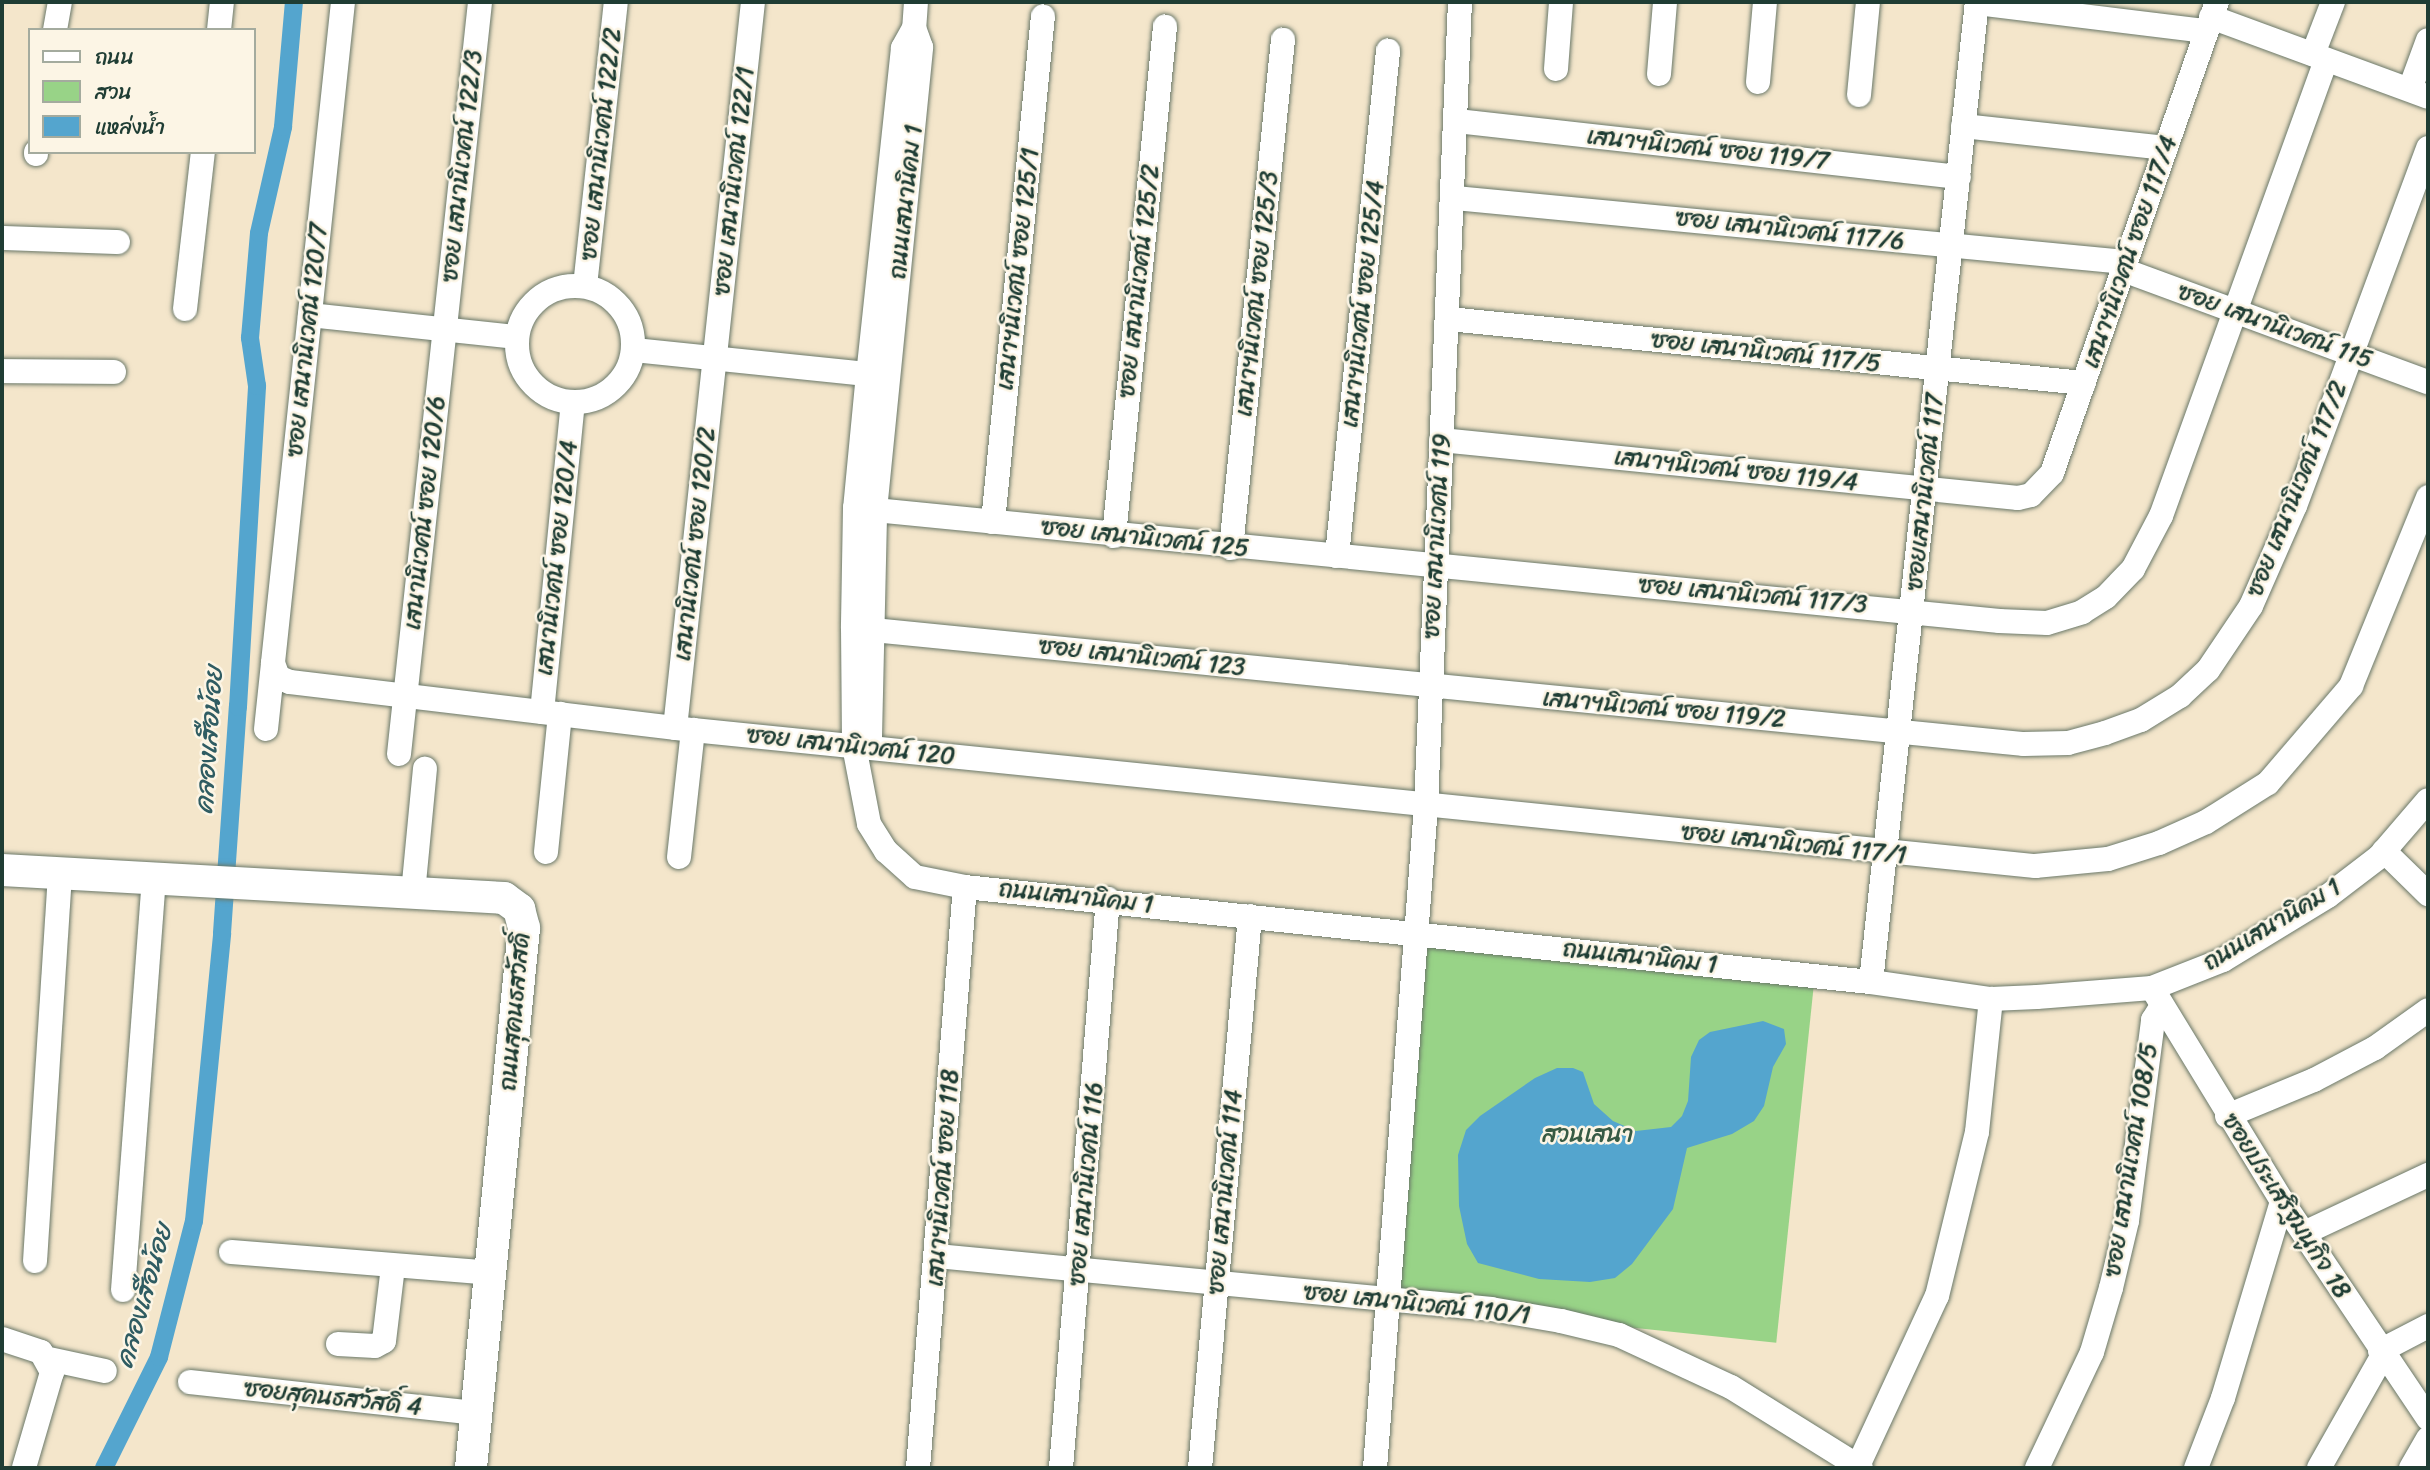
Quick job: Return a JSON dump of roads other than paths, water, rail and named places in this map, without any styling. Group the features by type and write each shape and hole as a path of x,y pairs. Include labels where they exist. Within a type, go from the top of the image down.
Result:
{"main road":[{"name":"ถนนสุคนธสวัสดิ์","path":"2,870 413,892 503,898 513,902 524,919 471,1468"}],"street":[{"path":"55,28 60,2"},
{"path":"219,28 222,2"},
{"name":"ซอย เสนานิเวศน์ 120/7","path":"267,729 342,2"},
{"name":"ซอย เสนานิเวศน์ 122/3","path":"445,330 480,2"},
{"name":"ซอย เสนานิเวศน์ 122/2","path":"585,286 616,2"},
{"name":"ซอย เสนานิเวศน์ 122/1","path":"716,360 753,2"},
{"name":"ถนนเสนานิคม 1","path":"916,2 914,28 903,48 865,509 862,747 859,772 869,824 901,867 915,877 965,887 1108,899 1871,982 1991,999 2157,998 2328,896 2384,851 2428,800"},
{"name":"ซอย เสนานิเวศน์ 119","path":"1375,1468 1390,1302 1426,806 1435,565 1455,198 1460,2"},
{"path":"1556,69 1562,2"},
{"path":"1659,74 1665,2"},
{"path":"1758,82 1765,2"},
{"path":"1859,95 1868,2"},
{"path":"1977,2 2212,16 2419,93 2428,40"},
{"name":"ซอยเสนานิเวศน์ 117","path":"1871,982 1937,369 1954,247 1963,126 1977,2"},
{"name":"ซอย เสนานิเวศน์ 117/3","path":"1435,565 2047,623 2082,612 2106,597 2133,569 2161,516 2235,311 2320,57 2333,2"},
{"name":"เสนาฯนิเวศน์ ซอย 125/1","path":"993,522 1043,16"},
{"name":"เสนาฯนิเวศน์ ซอย 117/4","path":"2031,495 2052,473 2212,16"},
{"name":"ซอย เสนานิเวศน์ 125/2","path":"1114,536 1165,27"},
{"name":"เสนาฯนิเวศน์ ซอย 125/3","path":"1231,548 1283,40"},
{"name":"เสนาฯนิเวศน์ ซอย 125/4","path":"1337,556 1388,51"},
{"name":"เสนาฯนิเวศน์ ซอย 119/7","path":"1457,121 1959,177"},
{"path":"1963,126 2166,148"},
{"name":"ซอย เสนานิเวศน์ 117/2","path":"1898,731 2024,744 2068,743 2141,720 2180,696 2208,670 2251,606 2295,506 2428,148"},
{"path":"185,309 203,154"},
{"name":"ซอย เสนานิเวศน์ 117/6","path":"1455,198 2124,266"},
{"path":"2,238 118,242"},
{"name":"ซอย เสนานิเวศน์ 115","path":"2124,266 2235,311 2428,382"},
{"path":"585,286 616,302 633,332 634,350 629,367 607,394 573,404 542,394 530,383 522,369 517,337 527,312 546,293 585,286"},
{"path":"310,315 517,337"},
{"name":"ซอย เสนานิเวศน์ 117/5","path":"1449,320 2084,383"},
{"name":"เสนานิเวศน์ ซอย 120/6","path":"399,754 445,330"},
{"path":"634,350 878,375"},
{"name":"เสนานิเวศน์ ซอย 120/2","path":"679,857 684,729 716,360"},
{"path":"2,371 114,372"},
{"name":"เสนานิเวศน์ ซอย 120/4","path":"546,852 551,713 573,404"},
{"name":"เสนาฯนิเวศน์ ซอย 119/4","path":"1441,440 2018,498 2031,495"},
{"name":"ซอย เสนานิเวศน์ 117/1","path":"1426,806 2035,866 2108,859 2159,843 2206,822 2268,783 2326,720 2365,657 2428,498"},
{"name":"ซอย เสนานิเวศน์ 125","path":"865,509 1231,548 1435,565"},
{"name":"ซอย เสนานิเวศน์ 123","path":"862,629 1430,686"},
{"name":"ซอย เสนานิเวศน์ 120","path":"275,670 406,696 684,729 1426,806"},
{"name":"เสนาฯนิเวศน์ ซอย 119/2","path":"1430,686 1898,731"},
{"path":"413,892 425,769"},
{"path":"2384,851 2428,894"},
{"path":"35,1261 60,873"},
{"path":"123,1290 154,878"},
{"name":"เสนาฯนิเวศน์ ซอย 118","path":"918,1468 965,887"},
{"name":"ซอย เสนานิเวศน์ 116","path":"1061,1468 1108,899"},
{"name":"ซอย เสนานิเวศน์ 114","path":"1200,1468 1250,916"},
{"name":"ซอยประเสริฐมนูกิจ 18","path":"2157,998 2281,1201 2428,1418"},
{"name":"ซอย เสนานิเวศน์ 108/5","path":"2037,1468 2092,1352 2111,1288 2127,1221 2157,998"},
{"path":"1858,1468 1937,1296 1977,1132 1991,999"},
{"path":"2227,1116 2334,1070 2428,1010"},
{"path":"2304,1233 2428,1175"},
{"path":"2196,1468 2223,1398 2281,1201"},
{"path":"231,1252 490,1273"},
{"name":"ซอย เสนานิเวศน์ 110/1","path":"937,1256 1390,1302 1491,1309 1619,1335 1731,1387 1858,1468"},
{"path":"338,1344 375,1346 384,1340 393,1267"},
{"path":"2319,1468 2382,1353 2428,1326"},
{"path":"2,1339 41,1352 49,1359 105,1371"},
{"path":"24,1468 52,1372 49,1359"},
{"name":"ซอยสุคนธสวัสดิ์ 4","path":"190,1382 477,1413"},
{"path":"2411,1468 2428,1439"}],"water":[{"path":"1763,1021 1784,1029 1786,1044 1773,1067 1764,1106 1754,1121 1732,1134 1687,1148 1673,1209 1632,1264 1615,1278 1590,1282 1539,1279 1478,1263 1467,1244 1459,1206 1458,1155 1466,1130 1480,1116 1535,1078 1557,1068 1573,1068 1583,1072 1594,1104 1613,1121 1636,1131 1671,1127 1682,1116 1688,1101 1691,1057 1699,1040 1710,1032"}],"waterway":[{"name":"คลองเสือน้อย","path":"104,1468 159,1357 194,1221 222,933 238,707 257,386 250,338 259,233 283,127 294,2"}],"park label":[{"name":"สวนเสนา","path":"1588,1135"}]}
